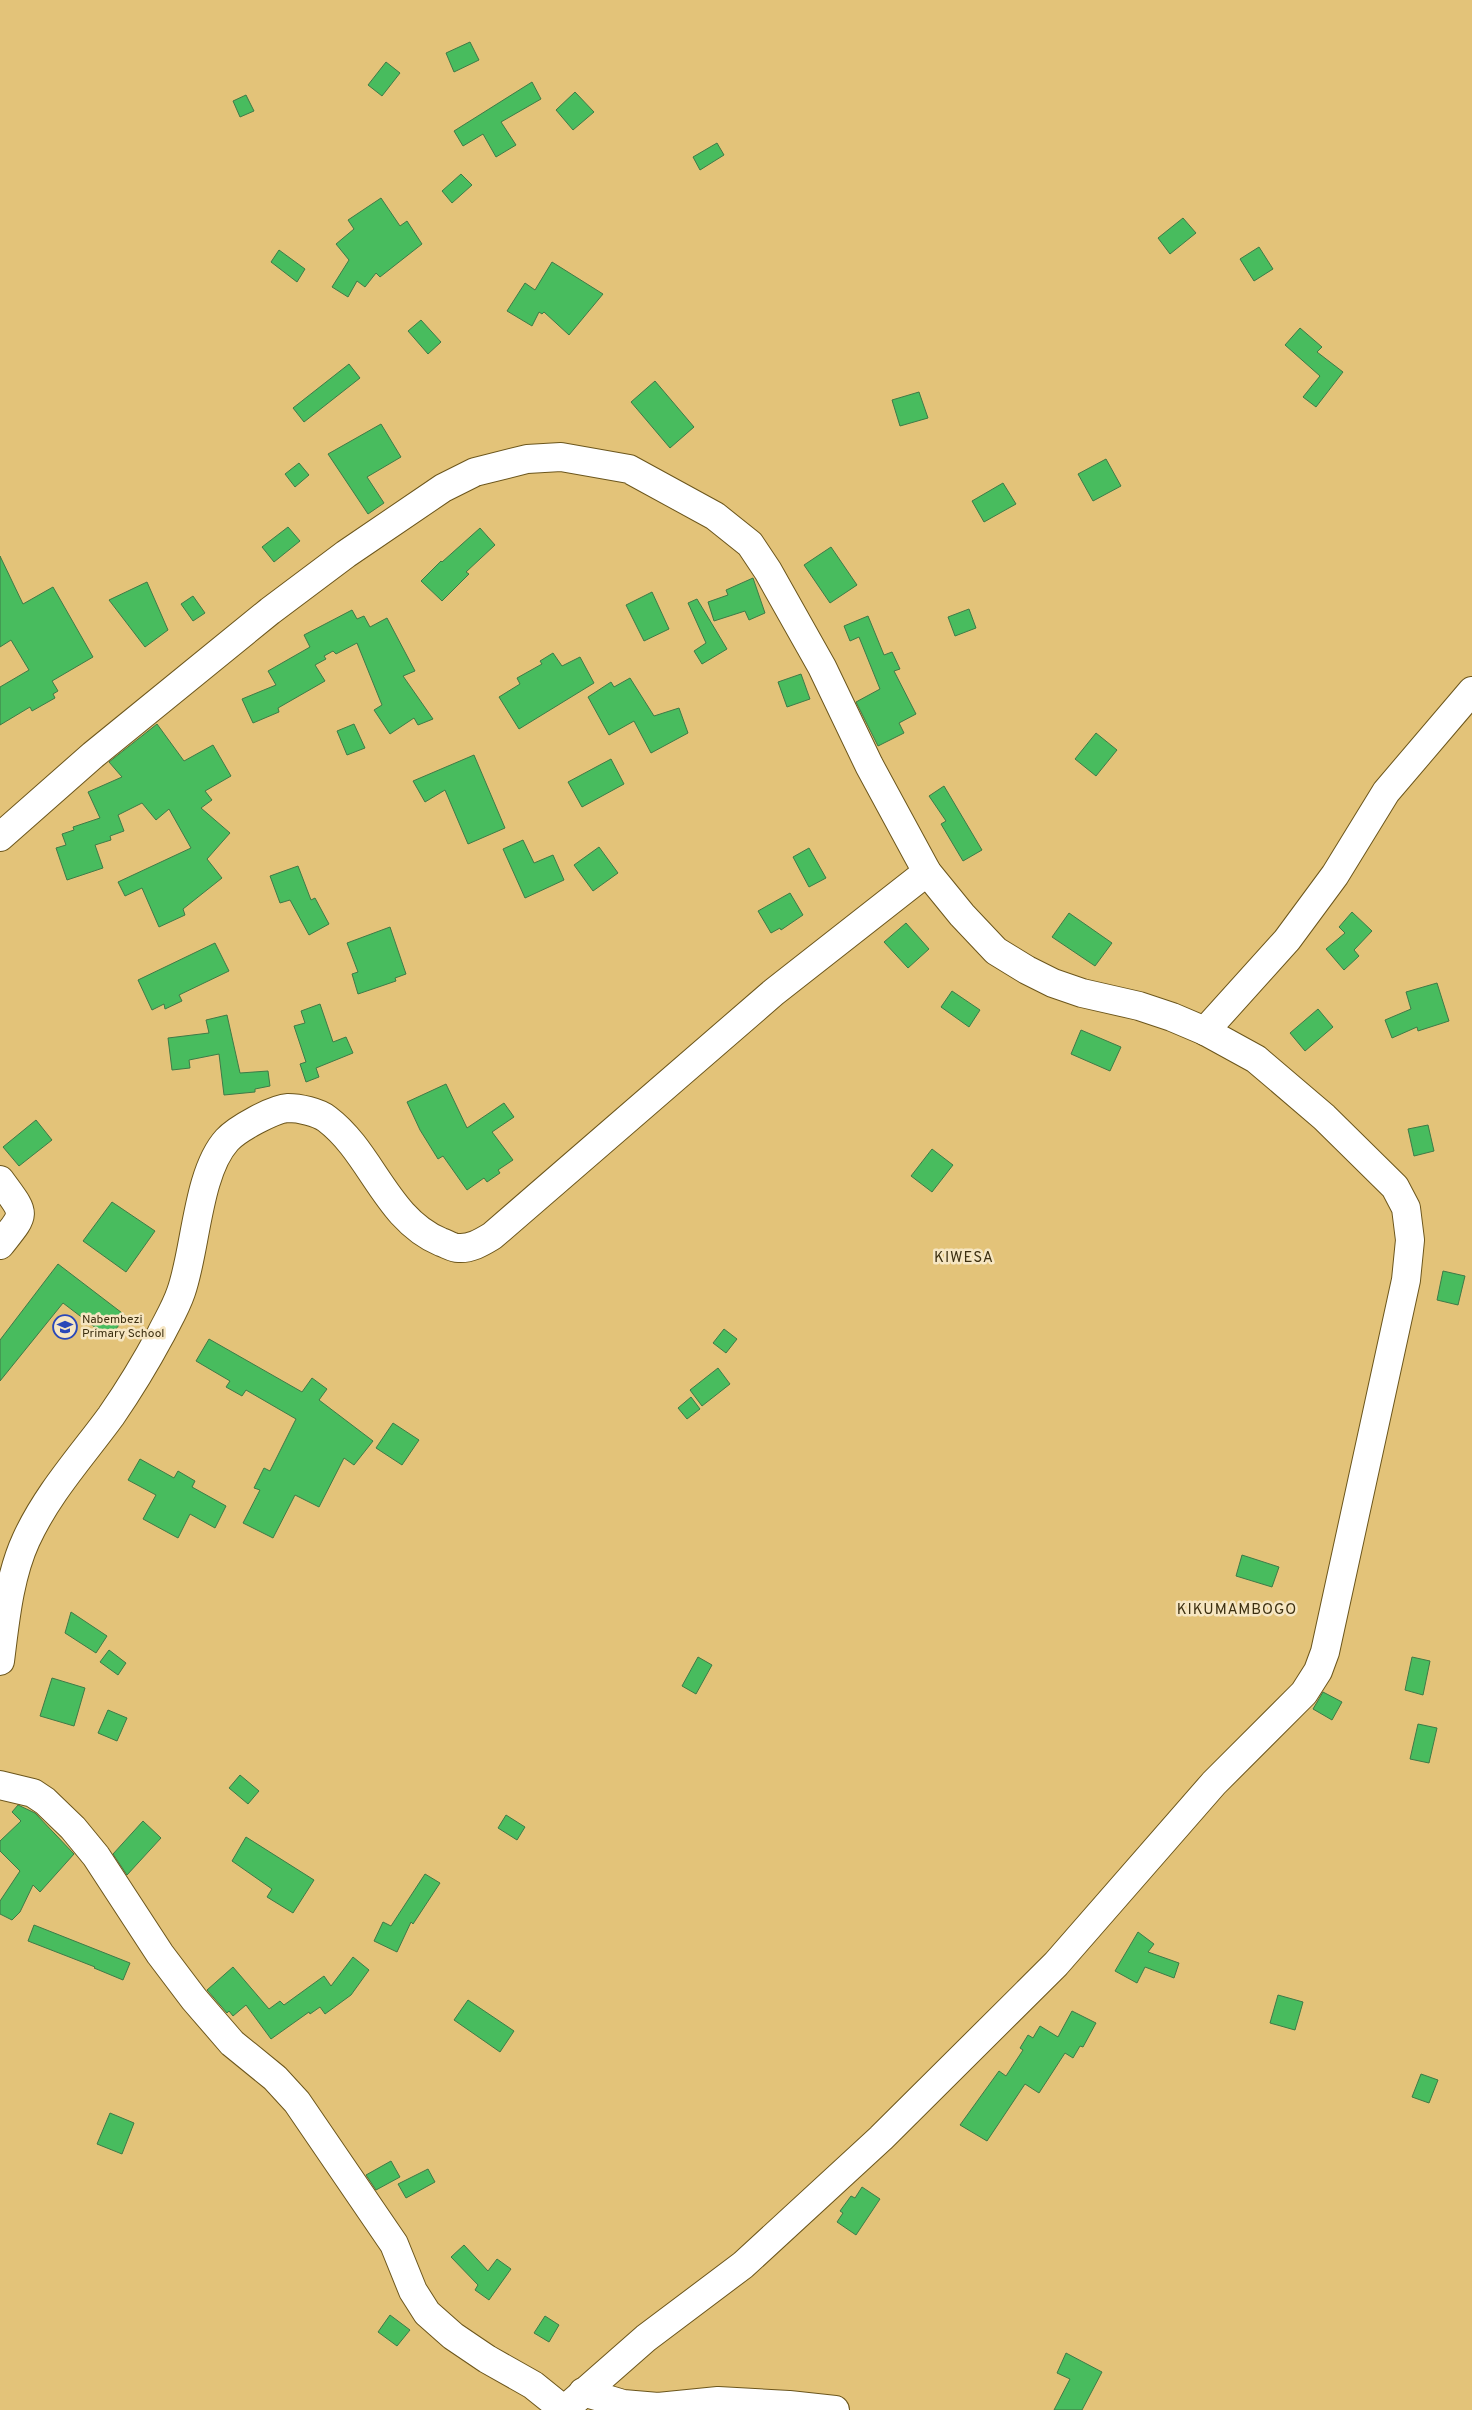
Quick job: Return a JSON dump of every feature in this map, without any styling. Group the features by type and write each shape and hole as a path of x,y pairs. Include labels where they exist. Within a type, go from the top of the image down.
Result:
{"street":[{"path":"0,838 93,755 270,611 346,554 443,488 475,472 527,459 561,457 629,469 715,516 750,544 768,570 817,659 869,765 928,872 962,915 996,951 1027,970 1082,993 1139,1006 1205,1031 1256,1059 1324,1117 1396,1187 1406,1208 1410,1240 1406,1280 1325,1652 1318,1671 1304,1693 1214,1783 1056,1964 881,2138 743,2266 646,2338 570,2404"},
{"path":"1205,1031 1287,940 1335,876 1386,792 1472,691"},
{"path":"0,1661 16,1566 25,1542 40,1512 131,1385 172,1313 181,1294 201,1198 214,1165 227,1140 247,1125 286,1108 307,1111 325,1117 344,1134 387,1196 411,1220 432,1238 457,1248 475,1246 492,1236 774,992 928,872"},
{"path":"0,1180 19,1207 20,1214 17,1226 0,1245"},
{"path":"0,1785 33,1793 45,1801 73,1828 96,1856 160,1954 194,1999 232,2043 275,2078 297,2102 340,2161 394,2244 413,2291 427,2313 453,2336 487,2359 570,2404 623,2404 658,2407 718,2401 789,2404 835,2410"}],"building":[{"path":"470,42 479,60 454,72 446,53"},
{"path":"386,62 400,73 382,96 368,85"},
{"path":"532,82 541,99 501,122 516,145 496,157 483,134 463,146 454,131"},
{"path":"575,92 594,112 573,130 556,110"},
{"path":"246,95 254,111 240,117 233,101"},
{"path":"717,143 724,155 700,170 693,157"},
{"path":"461,174 472,185 452,203 442,191"},
{"path":"381,198 400,226 407,221 422,244 380,277 376,273 365,287 357,281 348,297 332,287 349,260 336,244 354,229 348,220"},
{"path":"1183,218 1196,233 1170,254 1158,238"},
{"path":"1259,247 1273,269 1254,281 1240,259"},
{"path":"279,250 305,269 297,282 271,262"},
{"path":"552,262 603,294 569,335 544,312 542,314 539,312 532,326 507,311 525,283 535,290"},
{"path":"421,320 441,342 428,354 408,331"},
{"path":"1300,328 1322,347 1317,352 1343,372 1316,407 1303,397 1320,376 1285,345"},
{"path":"349,364 360,378 304,422 293,408"},
{"path":"655,381 694,427 670,448 631,402"},
{"path":"919,392 928,418 900,426 892,400"},
{"path":"381,424 401,457 367,477 384,503 368,514 328,454"},
{"path":"1106,459 1121,486 1093,501 1078,474"},
{"path":"299,463 309,475 295,487 285,474"},
{"path":"1003,483 1016,504 984,522 972,501"},
{"path":"288,527 300,541 274,562 262,547"},
{"path":"480,528 495,545 466,572 469,574 442,601 421,581 441,561"},
{"path":"831,547 857,585 830,603 804,565"},
{"path":"0,556 23,604 53,587 93,657 52,681 58,691 53,694 55,698 32,711 30,707 0,725 0,687 29,670 11,640 0,647"},
{"path":"753,578 765,613 749,620 745,611 714,621 708,602 728,595 726,590"},
{"path":"147,582 168,630 145,647 109,600"},
{"path":"652,592 669,629 644,641 626,605"},
{"path":"193,596 205,613 193,621 181,604"},
{"path":"697,599 727,649 702,664 694,651 706,643 688,603"},
{"path":"969,609 976,628 955,636 948,617"},
{"path":"352,610 357,619 364,616 370,627 387,618 415,671 403,676 433,719 418,725 414,718 390,734 374,710 382,705 357,643 336,654 333,651 324,656 326,659 315,665 325,681 278,708 279,712 253,723 242,699 276,685 268,671 310,647 304,635"},
{"path":"868,616 884,655 892,652 900,669 894,671 916,714 899,723 904,733 878,746 856,702 880,689 859,637 850,641 844,626"},
{"path":"553,653 562,666 580,657 594,683 519,729 499,697 520,684 517,678 542,664 540,661"},
{"path":"801,674 810,699 787,707 778,682"},
{"path":"630,678 654,716 679,708 688,733 651,753 634,721 609,735 588,697 611,682 614,687"},
{"path":"157,724 184,761 213,745 231,776 205,791 212,800 201,808 230,833 207,859 222,878 183,909 185,915 159,927 142,888 125,896 118,882 191,848 169,809 156,820 142,803 118,815 124,831 110,836 111,840 95,845 103,868 67,880 56,848 66,845 62,834 74,830 73,827 100,818 88,792 122,777 109,762"},
{"path":"354,724 365,748 347,755 337,731"},
{"path":"1096,733 1117,750 1096,776 1075,759"},
{"path":"474,755 505,828 468,844 445,790 425,802 413,781"},
{"path":"611,759 624,784 582,807 568,782"},
{"path":"944,786 982,850 963,861 941,824 946,821 929,796"},
{"path":"523,840 534,863 553,855 564,880 525,898 503,849"},
{"path":"599,847 618,873 593,891 574,865"},
{"path":"809,848 826,878 809,887 793,857"},
{"path":"298,866 311,900 315,898 329,924 309,935 290,900 280,903 270,876"},
{"path":"790,893 803,915 781,930 780,928 771,933 758,911"},
{"path":"1352,912 1372,931 1354,950 1359,956 1344,970 1326,949 1345,933 1339,927"},
{"path":"1069,913 1112,943 1095,966 1052,937"},
{"path":"906,923 929,949 908,968 884,942"},
{"path":"390,927 406,974 395,978 396,981 358,994 352,974 358,972 347,943"},
{"path":"215,943 229,971 179,995 182,1001 165,1009 164,1004 152,1010 138,980"},
{"path":"1437,983 1449,1021 1418,1031 1417,1027 1392,1038 1385,1020 1411,1009 1406,992"},
{"path":"952,991 980,1010 969,1027 941,1007"},
{"path":"320,1004 333,1042 346,1037 353,1053 316,1068 319,1077 306,1082 300,1064 306,1062 294,1026 305,1023 301,1011"},
{"path":"1318,1009 1333,1027 1305,1051 1290,1033"},
{"path":"227,1015 240,1073 268,1071 270,1086 255,1089 255,1092 224,1095 219,1054 189,1060 190,1068 172,1070 168,1038 209,1033 206,1020"},
{"path":"1081,1030 1121,1047 1110,1071 1071,1054"},
{"path":"446,1084 467,1128 504,1103 514,1117 492,1132 513,1160 498,1170 500,1173 487,1182 484,1178 467,1190 443,1156 438,1159 420,1130 407,1102"},
{"path":"36,1120 52,1140 19,1166 3,1147"},
{"path":"1428,1125 1434,1151 1414,1156 1408,1129"},
{"path":"932,1149 953,1165 932,1192 911,1176"},
{"path":"112,1202 155,1231 126,1272 83,1241"},
{"path":"58,1264 126,1316 109,1338 63,1303 0,1381 0,1340"},
{"path":"1443,1271 1465,1276 1458,1305 1437,1300"},
{"path":"724,1329 737,1339 726,1353 713,1343"},
{"path":"209,1339 302,1392 312,1378 327,1389 319,1400 373,1441 354,1465 344,1458 319,1507 295,1495 273,1538 243,1523 260,1490 254,1488 264,1468 270,1471 296,1419 246,1390 242,1396 226,1387 230,1381 196,1361"},
{"path":"718,1368 730,1384 702,1406 690,1390"},
{"path":"691,1397 700,1409 687,1419 678,1408"},
{"path":"393,1423 419,1440 402,1465 376,1448"},
{"path":"140,1459 174,1478 178,1471 195,1481 192,1487 226,1506 215,1528 190,1514 178,1538 143,1519 156,1495 128,1480"},
{"path":"1242,1555 1279,1567 1272,1587 1236,1576"},
{"path":"71,1612 107,1636 96,1653 65,1633"},
{"path":"109,1650 126,1663 118,1675 100,1662"},
{"path":"698,1657 712,1665 696,1694 682,1686"},
{"path":"1412,1657 1430,1661 1423,1695 1405,1690"},
{"path":"52,1678 85,1688 74,1726 40,1716"},
{"path":"1323,1692 1342,1702 1332,1720 1313,1709"},
{"path":"108,1710 127,1718 117,1741 98,1733"},
{"path":"1418,1724 1437,1728 1429,1763 1410,1759"},
{"path":"240,1775 259,1791 248,1804 229,1788"},
{"path":"18,1805 35,1813 74,1854 40,1892 33,1885 20,1912 12,1920 0,1914 0,1901 20,1871 0,1851 0,1841 21,1821 12,1812"},
{"path":"506,1815 525,1827 517,1840 498,1828"},
{"path":"143,1821 161,1838 127,1875 113,1854"},
{"path":"246,1837 314,1880 293,1913 267,1897 272,1889 232,1861"},
{"path":"425,1874 440,1883 413,1924 411,1922 397,1952 374,1941 383,1922 391,1926"},
{"path":"34,1925 130,1963 123,1980 28,1941"},
{"path":"1138,1932 1154,1944 1148,1952 1179,1963 1174,1978 1145,1967 1137,1983 1115,1971"},
{"path":"353,1957 369,1970 351,1995 325,2014 320,2007 310,2014 309,2012 271,2039 246,2005 233,2016 229,2011 227,2013 207,1990 233,1967 269,2009 280,2001 284,2005 324,1976 331,1986"},
{"path":"1278,1995 1303,2002 1295,2030 1270,2023"},
{"path":"468,2000 514,2031 500,2052 454,2020"},
{"path":"1072,2011 1096,2023 1083,2047 1080,2046 1073,2058 1065,2053 1039,2093 1025,2084 987,2141 960,2125 999,2071 1006,2076 1023,2050 1020,2048 1028,2035 1033,2038 1040,2026 1058,2037"},
{"path":"1421,2074 1438,2080 1429,2103 1412,2097"},
{"path":"110,2113 134,2123 122,2154 97,2144"},
{"path":"391,2161 400,2177 376,2190 366,2175"},
{"path":"428,2169 435,2182 406,2198 398,2184"},
{"path":"862,2187 880,2199 856,2235 837,2222 843,2213 840,2211 851,2196 855,2198"},
{"path":"464,2245 488,2271 497,2259 511,2269 489,2300 475,2290 478,2285 451,2257"},
{"path":"390,2315 410,2330 397,2346 378,2332"},
{"path":"545,2316 559,2325 549,2342 534,2333"},
{"path":"1066,2353 1102,2372 1082,2410 1054,2410 1070,2379 1057,2373"}],"place":[{"name":"Nabembezi Primary School","path":"65,1327"}],"district":[{"name":"KIWESA","path":"964,1258"},
{"name":"KIKUMAMBOGO","path":"1237,1610"}]}
